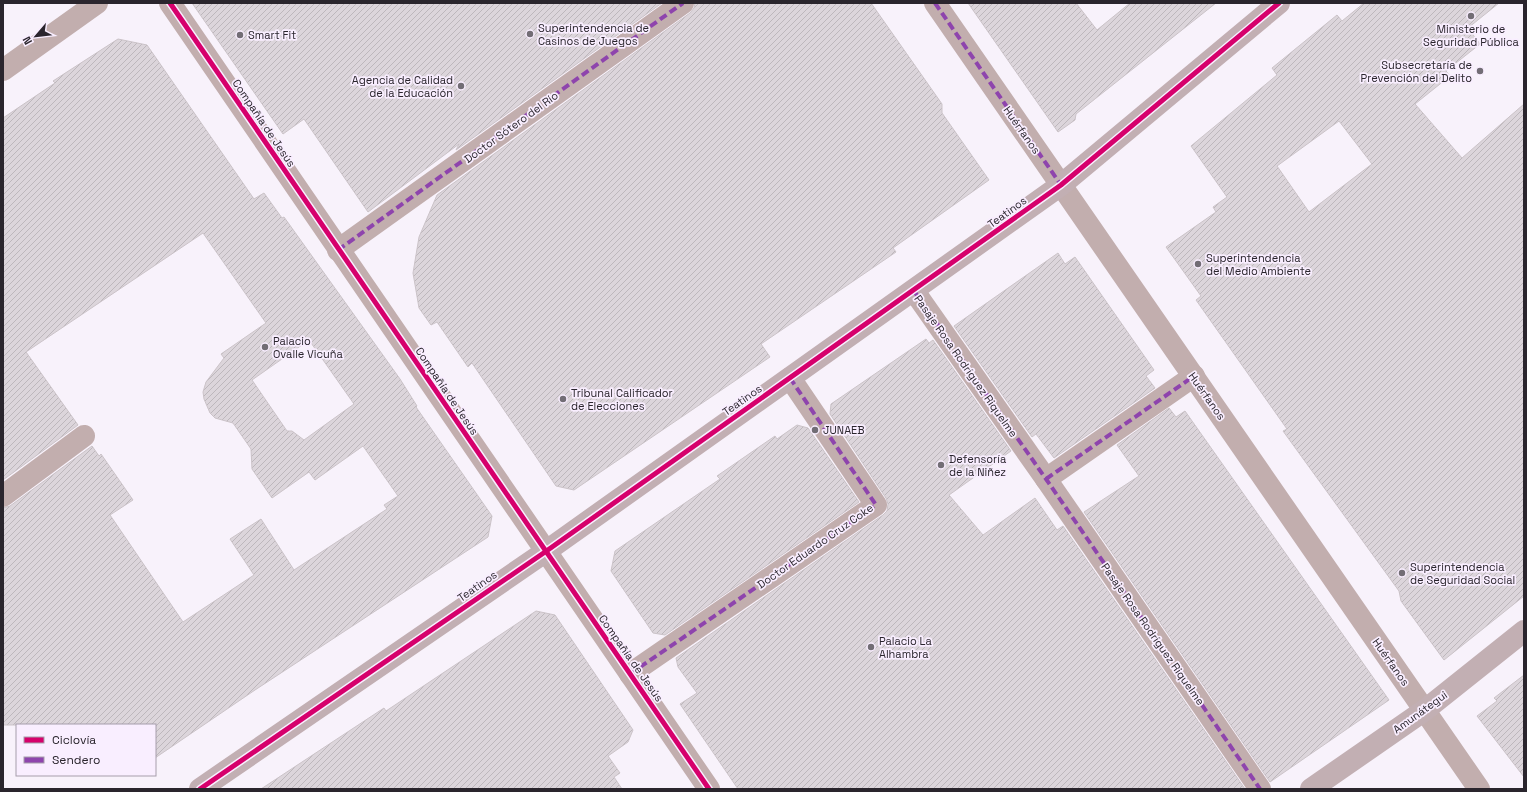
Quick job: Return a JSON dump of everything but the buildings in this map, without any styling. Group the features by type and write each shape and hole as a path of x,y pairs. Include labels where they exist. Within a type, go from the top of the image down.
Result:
{"main road":[{"name":"Teatinos","path":"200,789 545,552 1061,185 1278,3"},
{"name":"Amunátegui","path":"1311,789 1425,710 1524,631"}],"street":[{"path":"3,70 97,3"},
{"name":"Compañía de Jesús","path":"170,3 545,552 709,789"},
{"name":"Doctor Sótero del Río","path":"338,250 683,3"},
{"name":"Huérfanos","path":"934,3 1479,789"},
{"name":"Pasaje Rosa Rodríguez Riquelme","path":"914,291 1260,789"},
{"path":"1046,479 1194,376"},
{"name":"Doctor Eduardo Cruz Coke","path":"630,674 876,505 790,378"},
{"path":"3,496 84,436"}],"marked path":[{"path":"338,250 683,3"},
{"path":"935,3 1061,185"},
{"path":"914,291 1260,789"},
{"path":"1046,479 1194,376"},
{"path":"630,674 876,505 790,378"}],"cycle path":[{"path":"170,3 709,789"},
{"path":"200,789 545,552 1061,185 1279,3"}],"place":[{"name":"Ministerio de Seguridad Pública","path":"1471,16"},
{"name":"Superintendencia de Casinos de Juegos","path":"530,34"},
{"name":"Smart Fit","path":"240,35"},
{"name":"Subsecretaría de Prevención del Delito","path":"1480,71"},
{"name":"Agencia de Calidad de la Educación","path":"461,86"},
{"name":"Superintendencia del Medio Ambiente","path":"1198,264"},
{"name":"Palacio Ovalle Vicuña","path":"265,347"},
{"name":"Tribunal Calificador de Elecciones","path":"563,399"},
{"name":"JUNAEB","path":"815,430"},
{"name":"Defensoría de la Niñez","path":"941,465"},
{"name":"Superintendencia de Seguridad Social","path":"1402,573"},
{"name":"Palacio La Alhambra","path":"871,647"}]}
